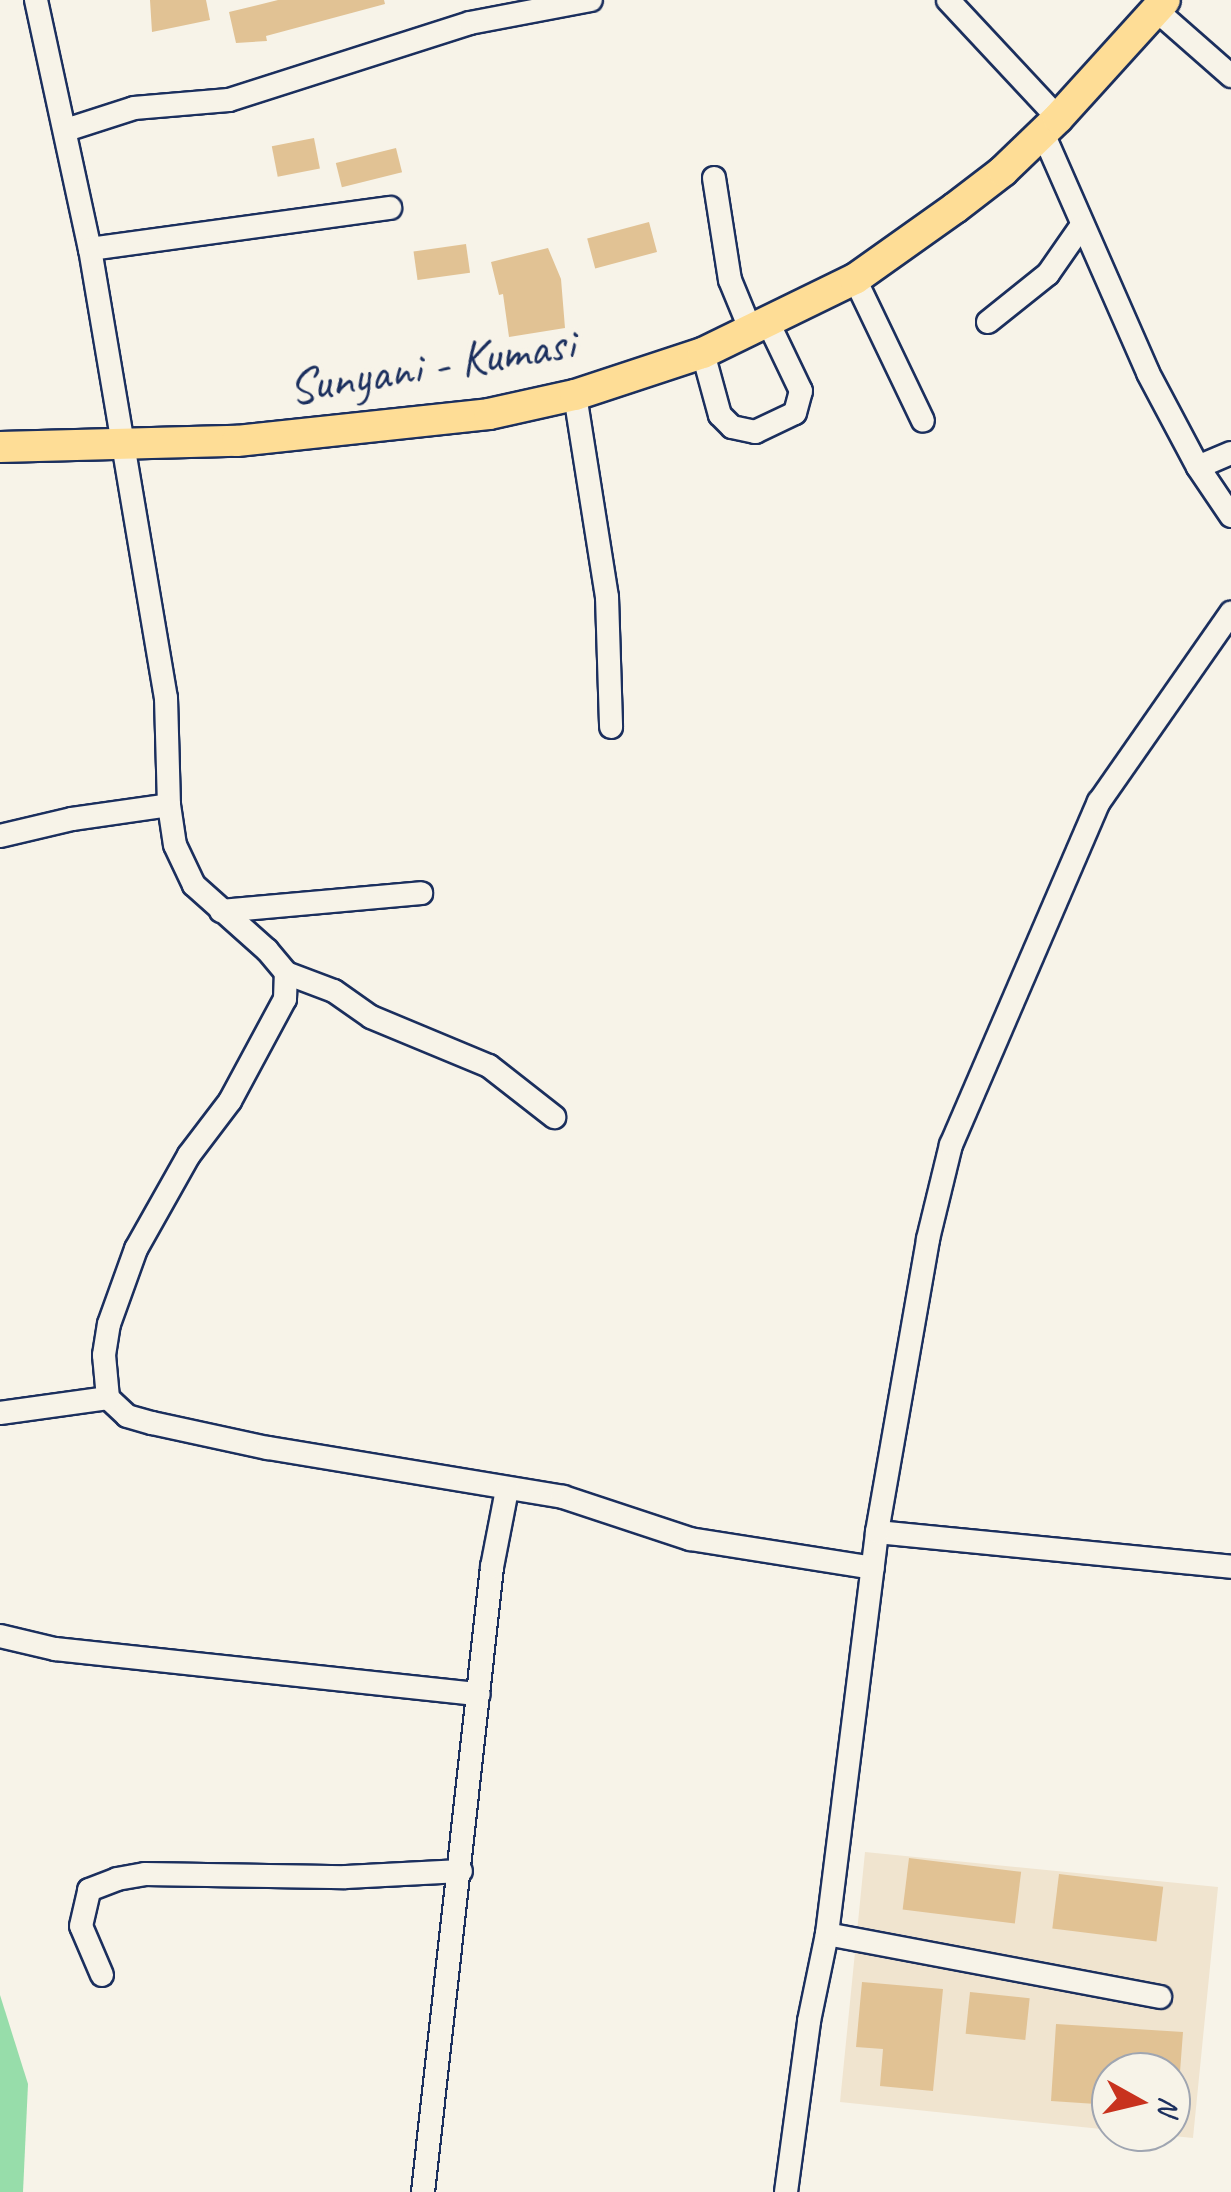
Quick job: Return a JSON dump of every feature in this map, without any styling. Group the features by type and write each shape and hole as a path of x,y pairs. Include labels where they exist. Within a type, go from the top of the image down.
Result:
{"main road":[{"name":"Sunyani - Kumasi","path":"0,446 237,442 489,414 575,395 703,353 855,278 1003,171 1160,5"}],"street":[{"path":"36,0 90,249 166,698 169,805 175,845 194,885 267,950 286,974 334,992 371,1017 489,1066 554,1117"},
{"path":"66,130 134,108 228,100 470,23 558,2 590,0"},
{"path":"948,0 1050,124 1082,225 1140,356 1198,467 1231,516"},
{"path":"1160,5 1231,76"},
{"path":"703,353 720,416 732,427 754,432 795,413 801,391 730,280 714,178"},
{"path":"90,249 390,208"},
{"path":"988,322 1048,274 1082,225"},
{"path":"855,278 923,421"},
{"path":"575,395 606,596 611,727"},
{"path":"1198,467 1231,452"},
{"path":"786,2192 808,2020 827,1934 877,1532 928,1239 951,1145 1099,802 1231,613"},
{"path":"0,836 169,805"},
{"path":"221,911 421,892"},
{"path":"286,974 286,1000 230,1101 189,1156 136,1249 109,1324 104,1355 108,1398 127,1416 152,1424 608,1509 690,1539 873,1568"},
{"path":"0,1413 108,1398"},
{"path":"423,2192 492,1566 507,1490"},
{"path":"877,1532 1231,1567"},
{"path":"0,1636 54,1649 480,1694"},
{"path":"102,1975 81,1926 89,1890 116,1879 145,1874 346,1877 461,1871"},
{"path":"827,1934 1160,1997"}],"shaded area":[{"path":"865,1852 1218,1887 1193,2138 1191,2052 1091,2052 1091,2128 840,2102"}],"green space":[{"path":"0,1995 28,2084 23,2192 0,2192"}],"building":[{"path":"150,0 206,0 210,20 152,32"},
{"path":"278,0 384,0 385,4 266,36 267,41 236,43 229,12"},
{"path":"314,138 320,168 278,177 272,146"},
{"path":"396,148 402,172 342,187 336,163"},
{"path":"649,222 657,252 595,269 587,239"},
{"path":"466,244 470,273 418,280 414,251"},
{"path":"548,248 561,279 565,328 509,337 503,294 499,295 491,262"},
{"path":"909,1858 1021,1872 1015,1923 903,1910"},
{"path":"1059,1874 1163,1887 1157,1941 1052,1929"},
{"path":"862,1982 943,1989 933,2091 880,2086 883,2049 856,2047"},
{"path":"970,1992 1030,1998 1025,2040 966,2034"},
{"path":"1056,2024 1183,2032 1182,2052 1091,2052 1091,2104 1051,2101"}]}
